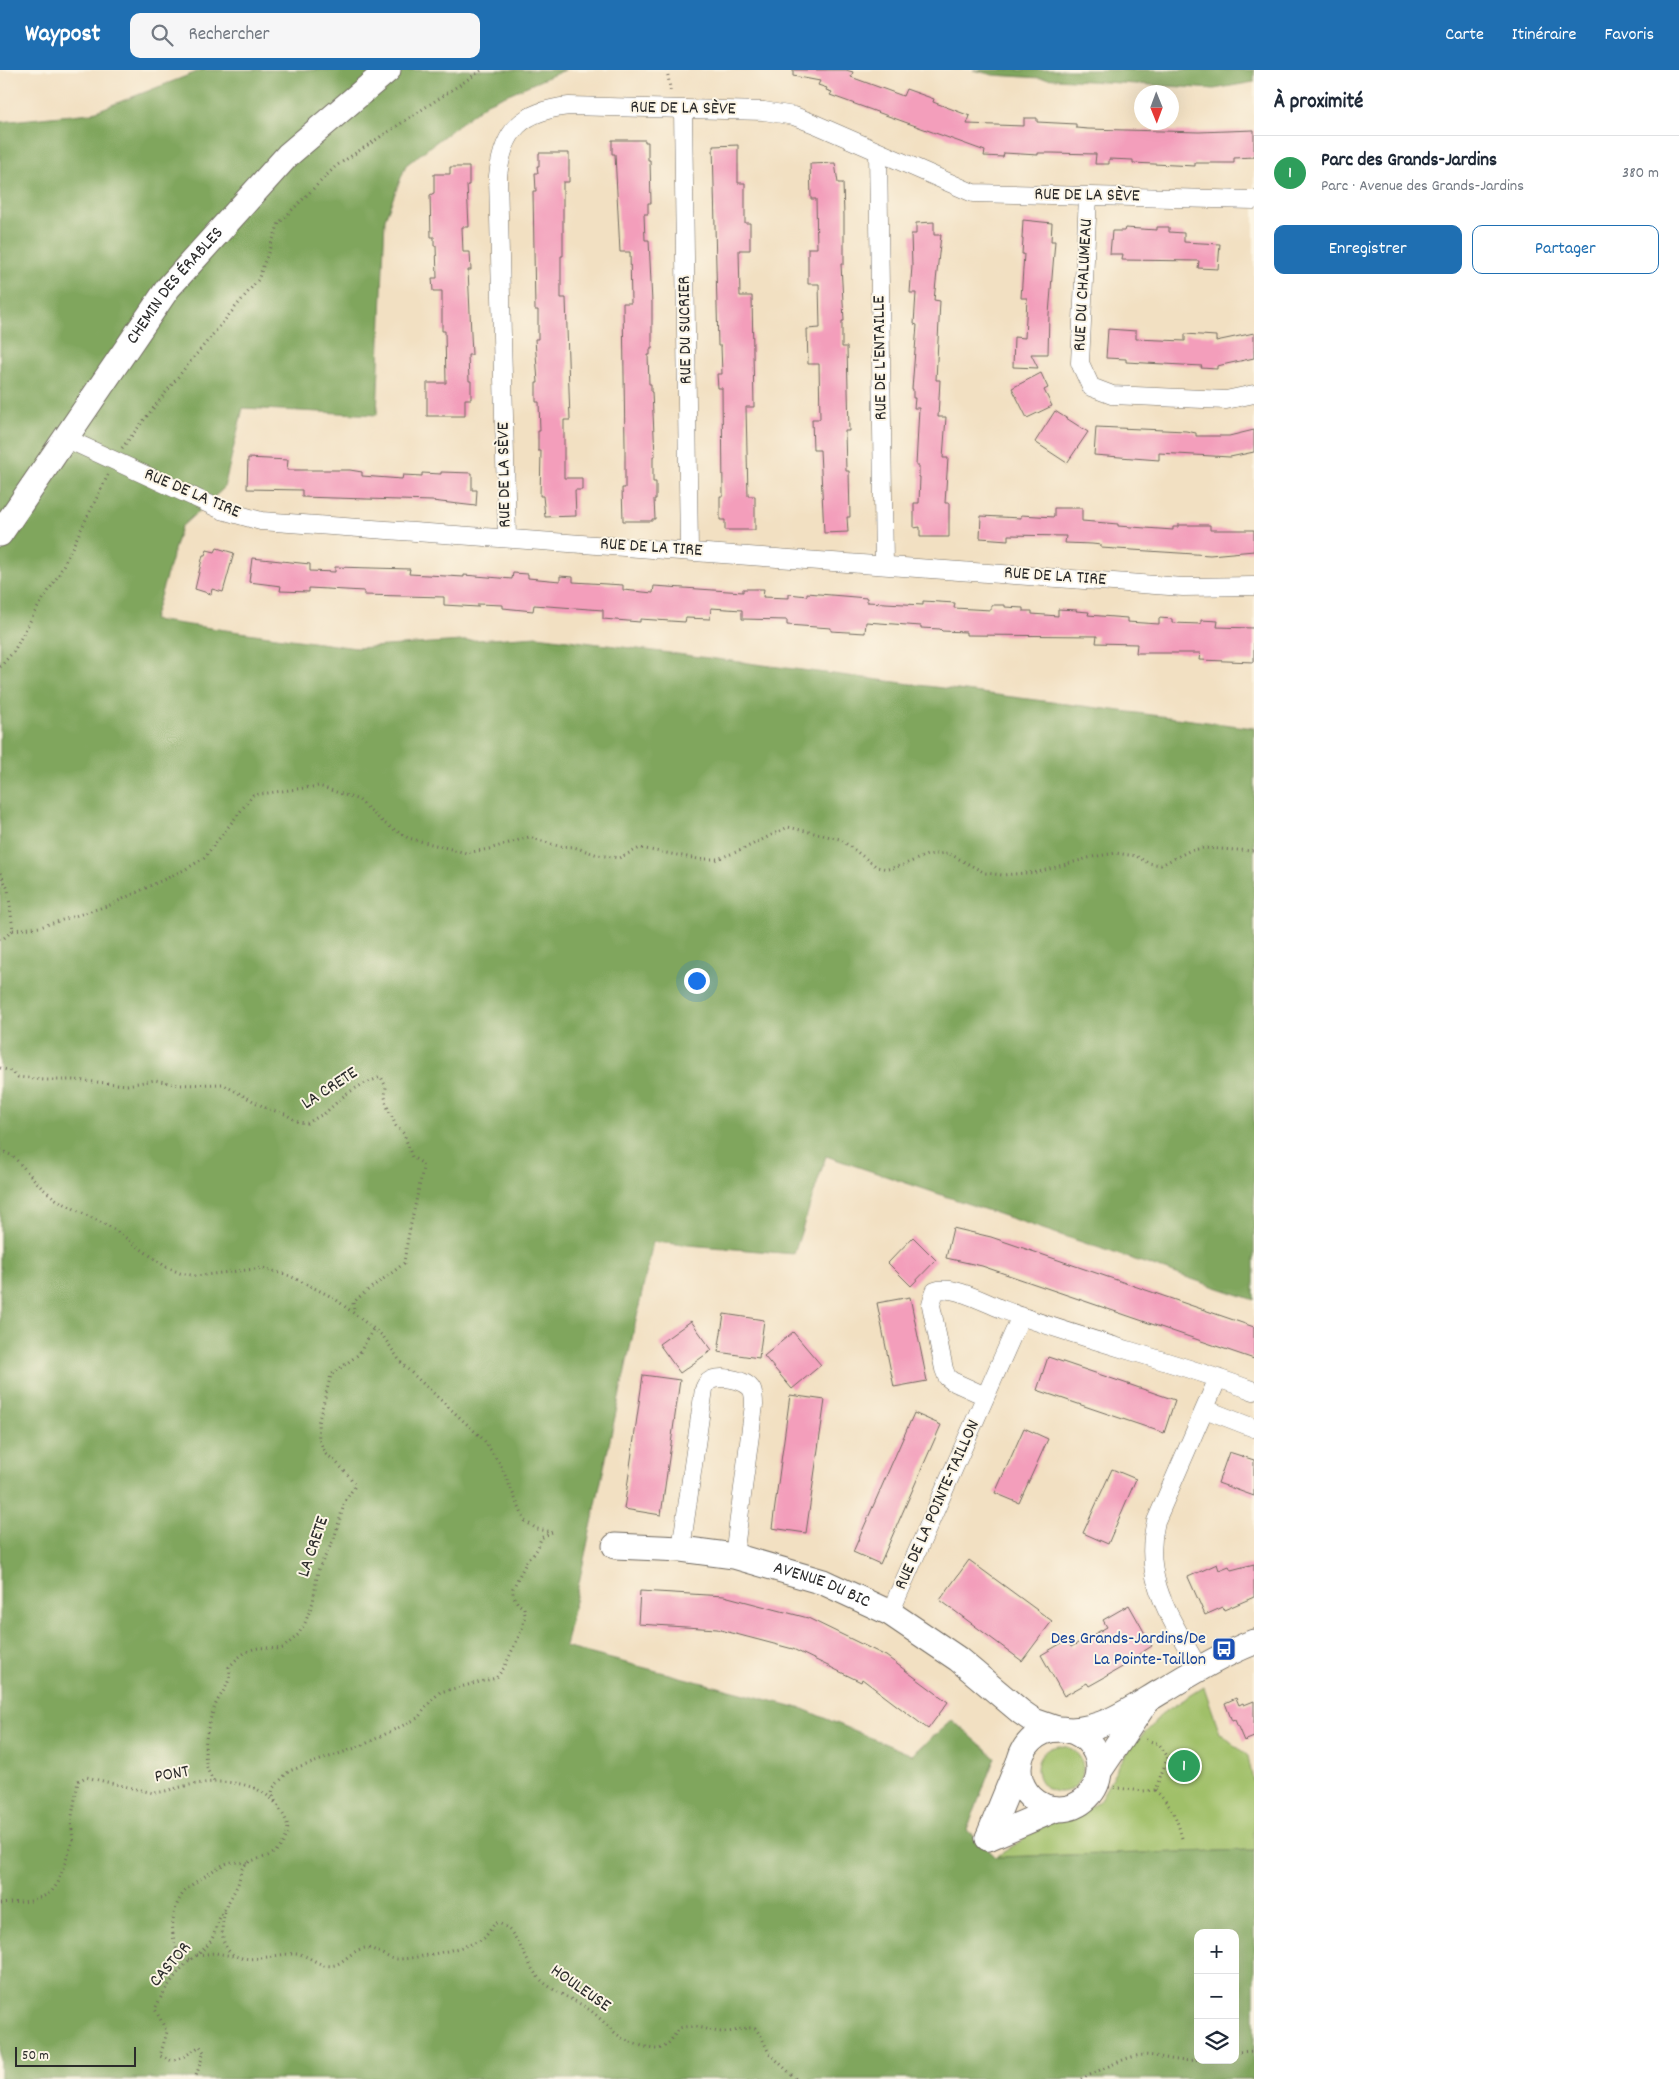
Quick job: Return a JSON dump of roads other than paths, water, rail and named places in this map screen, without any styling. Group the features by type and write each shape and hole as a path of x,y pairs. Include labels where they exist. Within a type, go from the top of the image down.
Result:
{"street":[{"name":"CHEMIN DES ÉRABLES","path":"0,534 168,288 288,155 388,70"},
{"name":"RUE DE LA SÈVE","path":"507,537 498,176 500,158 505,143 521,121 550,108 569,106 779,113 814,124 973,193 1254,200"},
{"name":"RUE DU SUCRIER","path":"678,110 689,551"},
{"name":"RUE DE L'ENTAILLE","path":"878,152 884,565"},
{"name":"RUE DU CHALUMEAU","path":"1088,196 1080,363 1091,387 1112,395 1226,400 1254,394"},
{"name":"RUE DE LA TIRE","path":"65,438 222,510 261,521 507,537 1183,587 1254,586"},
{"path":"985,1396 947,1377 931,1305 935,1291 946,1289 1021,1316 1254,1391"},
{"name":"RUE DE LA POINTE-TAILLON","path":"890,1613 1021,1316"},
{"path":"1199,1669 1157,1588 1151,1556 1152,1538 1156,1521 1218,1378"},
{"path":"681,1549 704,1389 707,1383 713,1379 741,1382 747,1384 751,1389 754,1406 734,1556"},
{"path":"1205,1409 1254,1428"},
{"name":"AVENUE DU BIC","path":"616,1546 681,1549 734,1556 823,1582 890,1613 958,1659 1000,1696 1034,1721 1064,1729"},
{"path":"1056,1809 988,1838 1022,1756 1032,1738 1044,1732 1092,1728 1103,1724 1230,1652 1254,1642"},
{"name":"AVENUE DU BIC","path":"1000,1696 1011,1715 1022,1756"},
{"path":"1022,1756 1019,1775 1032,1799 1043,1806 1056,1809 1069,1808 1081,1803 1091,1794 1098,1776 1148,1699"},
{"path":"1064,1729 1083,1736 1092,1745 1098,1757 1098,1776"}],"place":[{"name":"Des Grands-Jardins/De La Pointe-Taillon","path":"1224,1649"},
{"name":"Parc des Grands-Jardins","path":"1184,1766"}]}
